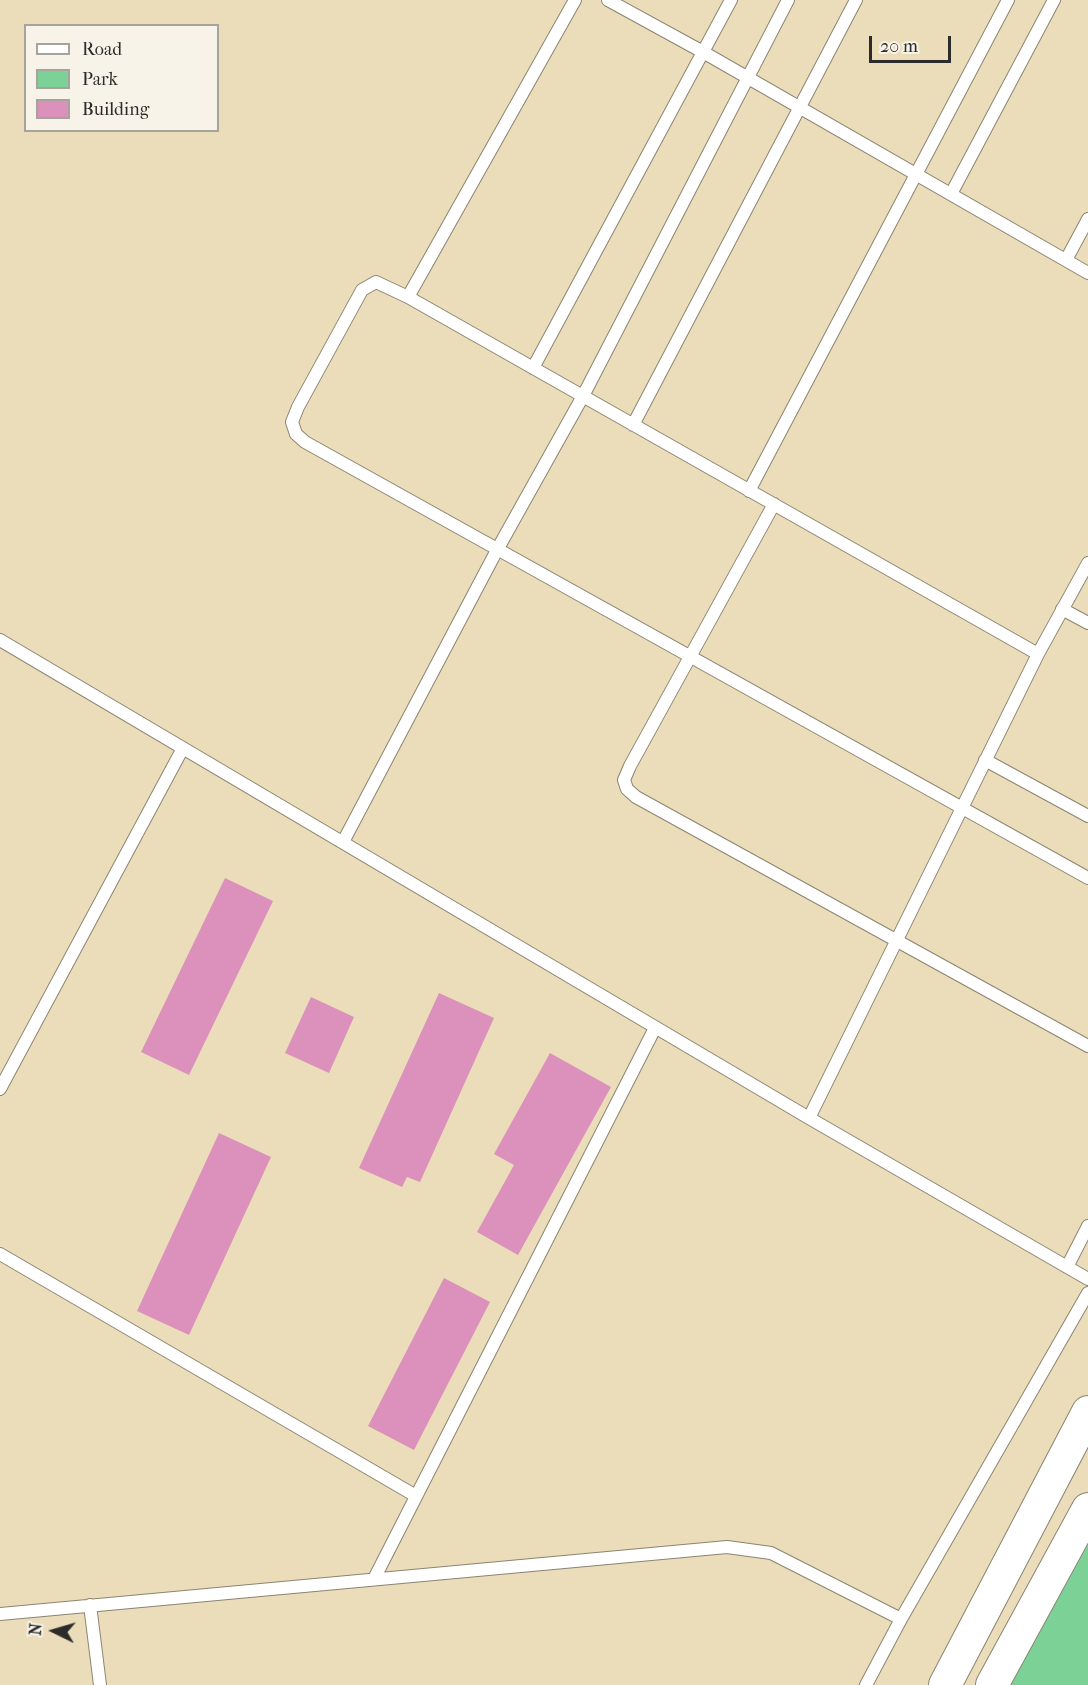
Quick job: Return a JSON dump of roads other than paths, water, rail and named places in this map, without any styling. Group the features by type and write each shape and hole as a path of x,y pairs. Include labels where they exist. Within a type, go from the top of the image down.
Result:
{"street":[{"path":"945,1685 1088,1412"},
{"path":"992,1685 1088,1509"}],"lane":[{"path":"408,297 575,0"},
{"path":"608,0 704,52 1088,273"},
{"path":"533,368 731,0"},
{"path":"343,842 497,550 583,396 788,0"},
{"path":"633,424 856,0"},
{"path":"749,490 1008,0"},
{"path":"951,194 1054,0"},
{"path":"1066,260 1088,219"},
{"path":"1038,654 408,297 376,282 362,290 292,422 296,434 304,442 1088,878"},
{"path":"774,504 630,766 624,780 627,789 1088,1047"},
{"path":"809,1118 1038,654 1088,563"},
{"path":"1062,609 1088,623"},
{"path":"0,640 809,1118 1088,1279"},
{"path":"0,1089 183,748"},
{"path":"985,760 1088,816"},
{"path":"374,1580 656,1028"},
{"path":"1067,1267 1088,1226"},
{"path":"0,1254 416,1496"},
{"path":"866,1685 901,1619 1088,1293"},
{"path":"0,1614 728,1547 771,1553 901,1619"},
{"path":"90,1605 100,1685"}]}
